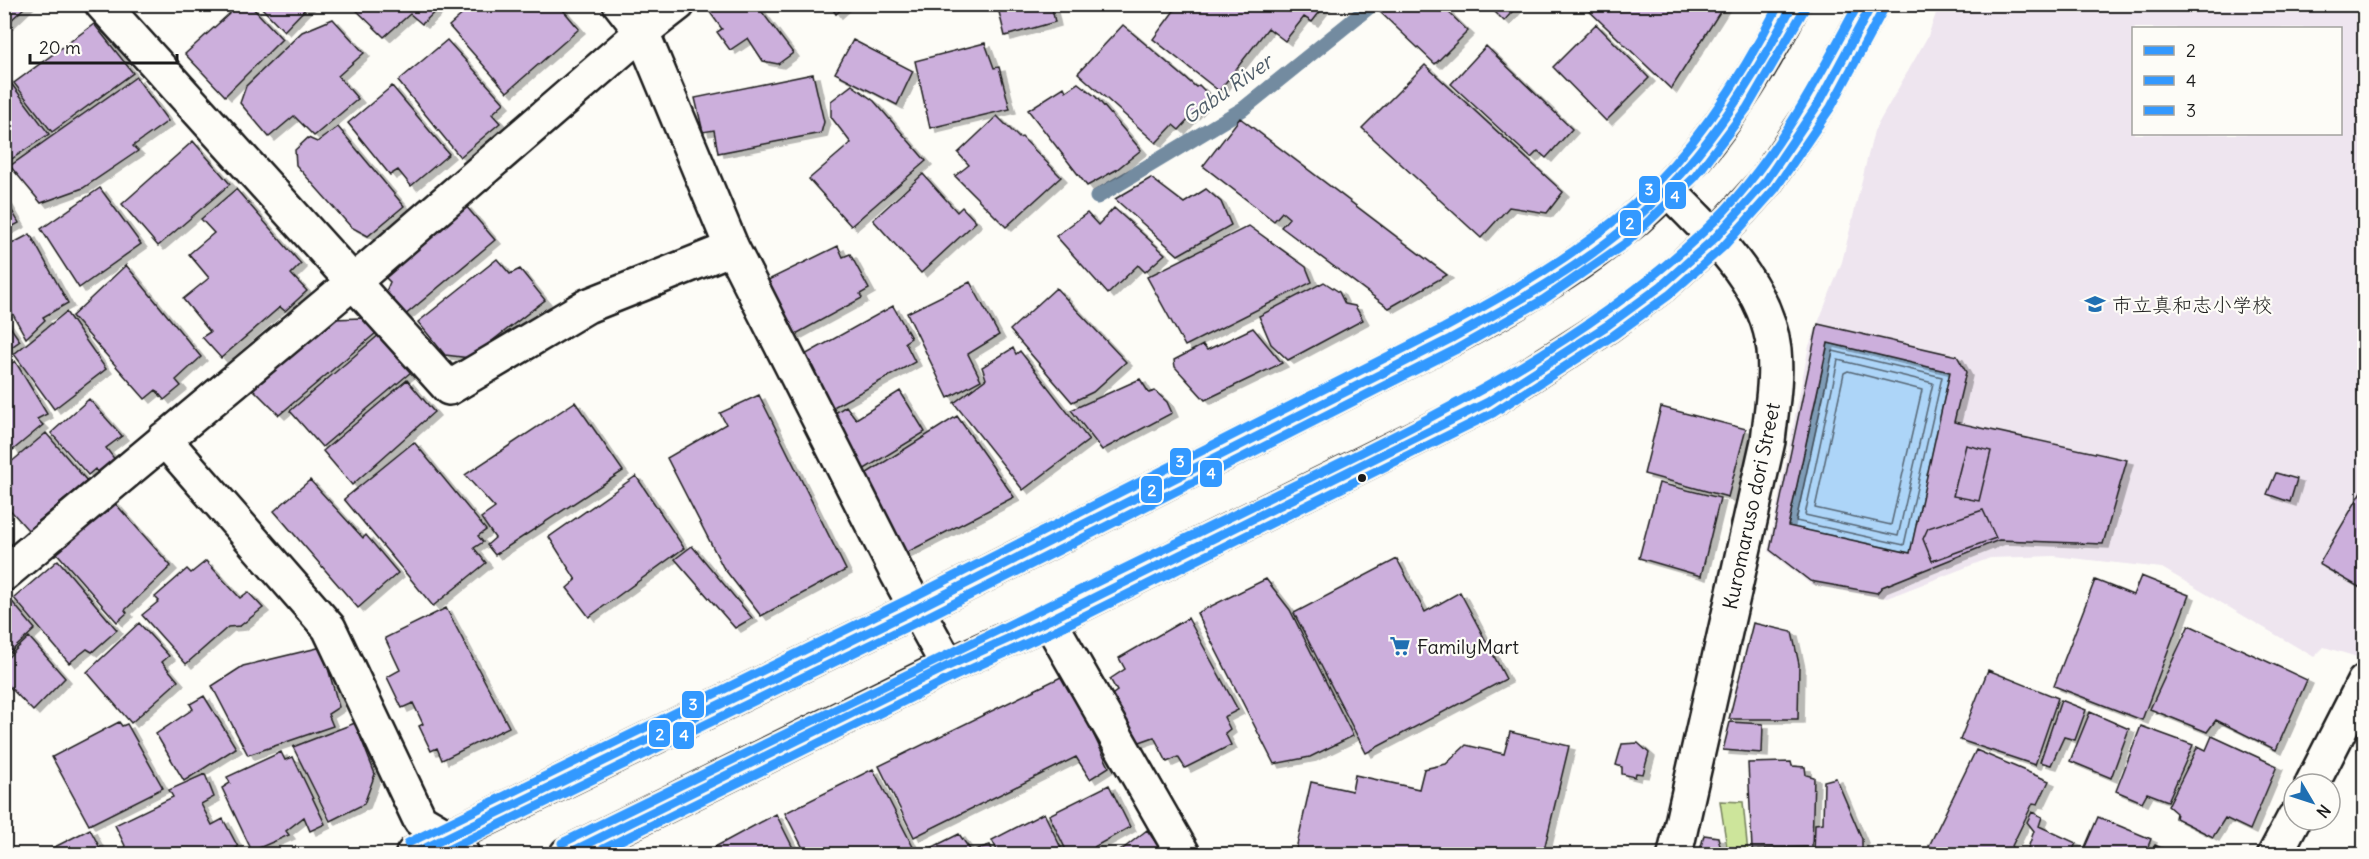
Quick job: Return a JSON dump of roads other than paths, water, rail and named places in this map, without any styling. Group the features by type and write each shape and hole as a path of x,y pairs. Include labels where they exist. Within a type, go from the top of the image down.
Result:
{"street":[{"path":"102,4 449,388 587,306 732,248"},
{"path":"620,4 642,32 732,248 897,573 948,666"},
{"path":"10,558 164,439 352,283 642,32 678,4"},
{"path":"413,855 456,846 1532,295 1619,231 1667,189 1718,125 1756,70 1793,4"},
{"path":"567,855 948,666 1049,620 1488,402 1608,326 1661,286 1715,238 1766,181 1820,101 1872,4"},
{"name":"Kuromaruso dori Street","path":"1667,189 1715,238 1758,297 1771,332 1776,382 1768,441 1675,855"},
{"path":"164,439 329,628 420,820 456,846"},
{"path":"1049,620 1183,855"},
{"path":"2318,772 2364,682"},
{"path":"2275,855 2287,832"}],"water":[{"path":"1828,343 1950,372 1910,553 1788,526"}],"waterway":[{"name":"Gabu River","path":"1097,197 1243,109 1373,4"}],"place":[{"name":"市立真和志小学校","path":"2095,304"},
{"name":"FamilyMart","path":"1400,646"}]}
